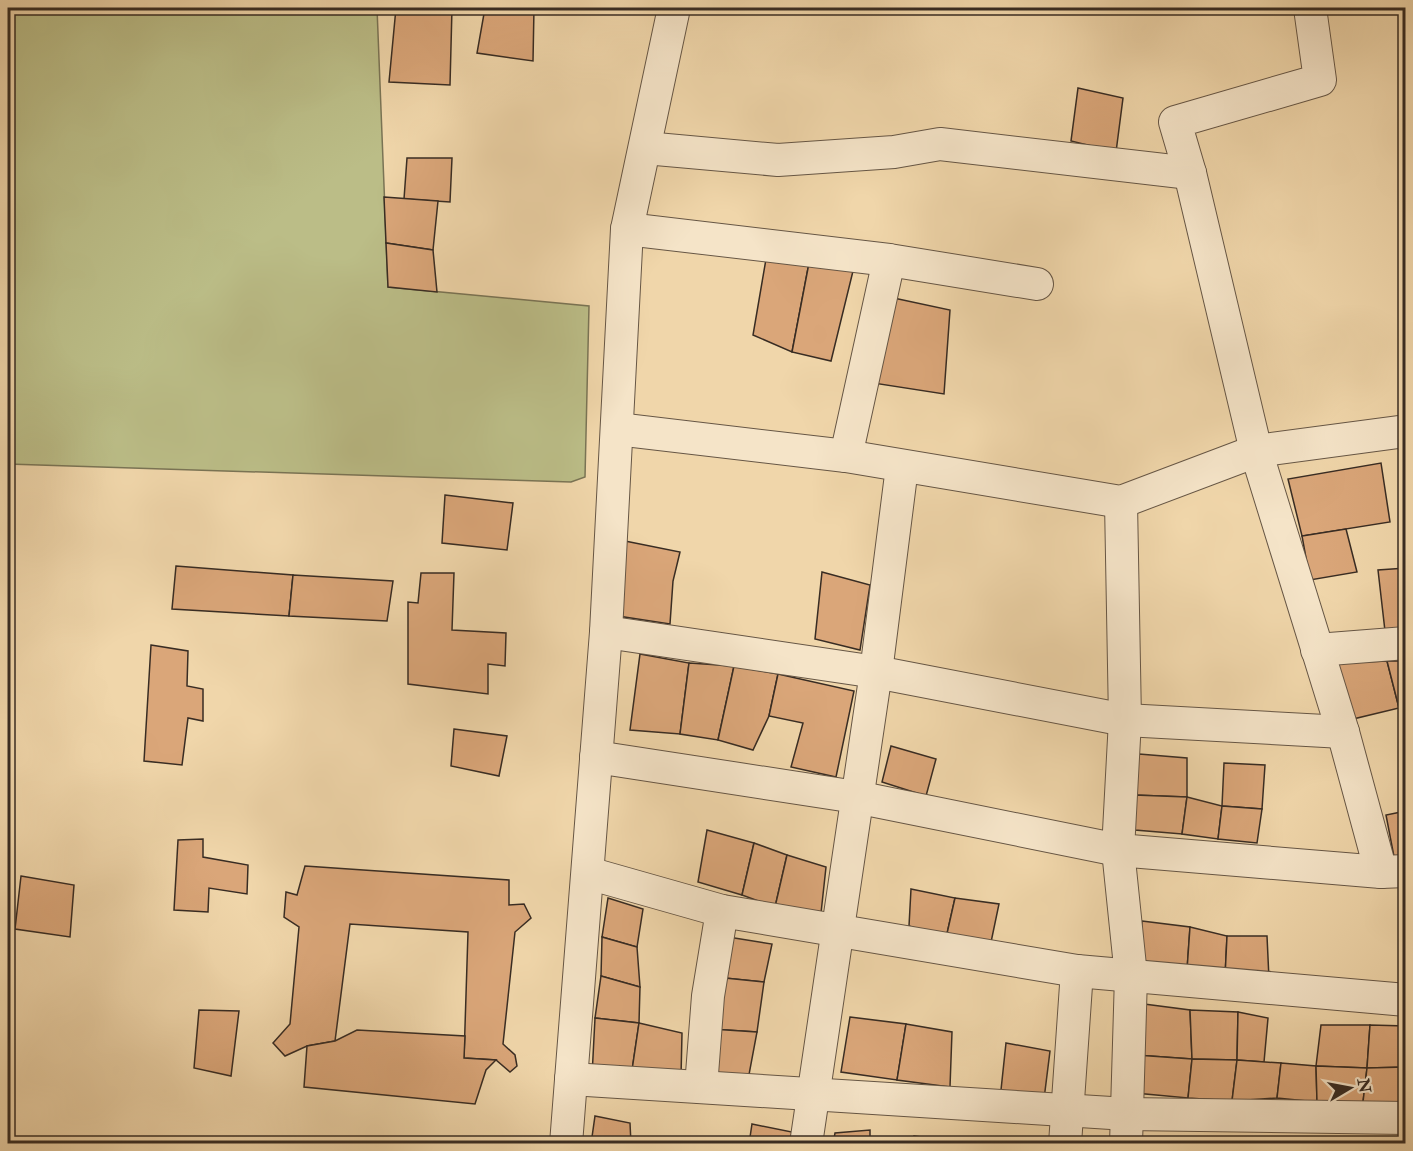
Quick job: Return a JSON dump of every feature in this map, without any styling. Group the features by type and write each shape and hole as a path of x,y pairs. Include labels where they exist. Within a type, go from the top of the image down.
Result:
{"street":[{"path":"566,1143 606,632 627,229 675,8"},
{"path":"596,757 856,797 1118,850 1393,872 1343,732 1256,451 1190,173 1175,122 1320,80 1310,8"},
{"path":"645,148 778,160 894,152 939,144 1190,173"},
{"path":"627,229 889,260 1037,285"},
{"path":"846,456 889,260"},
{"path":"617,429 846,456 1120,502 1256,451 1406,431"},
{"path":"806,1143 811,1094 876,672 902,467"},
{"path":"1120,502 1125,720 1118,850 1131,976 1126,1129"},
{"path":"606,632 876,672 1125,720 1343,732"},
{"path":"1317,650 1406,643"},
{"path":"588,873 722,911 1077,971 1406,1000"},
{"path":"701,1087 708,996 722,911"},
{"path":"1065,1143 1077,971"},
{"path":"571,1078 1067,1111 1126,1129 1289,1131 1406,1118"}],"green space":[{"path":"8,8 377,8 388,287 589,306 585,477 571,482 8,464"}],"building":[{"path":"396,8 452,8 450,85 389,82"},
{"path":"485,8 534,8 533,61 477,53"},
{"path":"1078,88 1123,98 1116,152 1071,141"},
{"path":"407,158 452,158 450,202 404,199"},
{"path":"384,197 438,201 433,250 386,243"},
{"path":"386,243 433,250 437,292 388,287"},
{"path":"766,259 809,263 792,352 753,335"},
{"path":"809,263 854,267 831,361 792,352"},
{"path":"889,297 950,310 944,394 873,383"},
{"path":"1381,463 1390,522 1302,536 1288,479"},
{"path":"445,495 513,503 507,550 442,543"},
{"path":"1346,529 1357,572 1310,580 1302,536"},
{"path":"625,541 680,552 673,581 670,624 618,616"},
{"path":"176,566 293,575 289,616 172,609"},
{"path":"1406,568 1406,631 1385,631 1378,570"},
{"path":"822,572 870,585 860,650 815,639"},
{"path":"421,573 454,573 452,630 506,633 505,666 488,664 488,694 408,684 408,602 418,603"},
{"path":"293,575 393,581 387,621 289,616"},
{"path":"151,645 188,651 187,686 203,689 203,721 188,718 182,765 144,761"},
{"path":"640,654 689,663 680,734 630,730"},
{"path":"1387,661 1399,708 1353,719 1336,663"},
{"path":"1387,661 1406,661 1406,707 1399,708"},
{"path":"689,663 734,666 718,740 680,734"},
{"path":"734,666 778,674 769,716 753,750 718,740"},
{"path":"778,674 854,691 836,777 791,767 803,723 769,716"},
{"path":"454,729 507,736 499,776 451,766"},
{"path":"891,746 936,759 926,796 882,782"},
{"path":"1139,754 1187,758 1187,797 1134,795"},
{"path":"1224,763 1265,765 1262,809 1222,806"},
{"path":"1134,795 1187,797 1182,834 1135,830"},
{"path":"1187,797 1222,806 1218,839 1182,834"},
{"path":"1222,806 1262,809 1257,843 1218,839"},
{"path":"1406,811 1406,860 1395,862 1386,815"},
{"path":"707,830 754,843 742,895 698,882"},
{"path":"203,839 203,857 248,865 247,894 209,888 208,912 174,910 178,840"},
{"path":"754,843 787,855 775,907 742,895"},
{"path":"787,855 826,867 821,913 775,907"},
{"path":"305,866 509,880 509,905 524,904 531,918 515,932 503,1044 515,1055 517,1066 510,1072 496,1060 464,1058 468,932 350,924 335,1041 307,1046 285,1056 273,1043 290,1024 299,927 284,917 286,892 297,895"},
{"path":"21,876 74,885 70,937 15,929"},
{"path":"911,889 955,898 946,938 909,926"},
{"path":"608,898 643,909 637,947 602,937"},
{"path":"955,898 999,904 990,947 946,938"},
{"path":"1142,921 1190,927 1187,970 1138,963"},
{"path":"1190,927 1227,936 1225,977 1187,970"},
{"path":"722,936 772,944 764,982 715,977"},
{"path":"1227,936 1267,936 1269,979 1225,977"},
{"path":"602,937 637,947 640,987 601,976"},
{"path":"601,976 640,987 639,1023 595,1018"},
{"path":"715,977 764,982 757,1032 711,1029"},
{"path":"1144,1004 1190,1010 1192,1059 1136,1055"},
{"path":"199,1010 239,1011 231,1076 194,1068"},
{"path":"1190,1010 1238,1012 1237,1060 1192,1059"},
{"path":"1238,1012 1268,1018 1264,1062 1237,1060"},
{"path":"850,1017 906,1024 897,1080 841,1072"},
{"path":"595,1018 639,1023 631,1077 592,1076"},
{"path":"639,1023 682,1033 681,1077 631,1077"},
{"path":"906,1024 952,1032 950,1087 897,1080"},
{"path":"1321,1025 1370,1025 1367,1068 1316,1066"},
{"path":"1370,1025 1406,1026 1406,1067 1367,1068"},
{"path":"711,1029 757,1032 748,1080 709,1075"},
{"path":"357,1030 465,1036 464,1058 496,1060 486,1070 475,1104 304,1087 307,1046 335,1041"},
{"path":"1006,1043 1050,1051 1044,1099 1001,1090"},
{"path":"1136,1055 1192,1059 1188,1098 1135,1093"},
{"path":"1192,1059 1237,1060 1232,1101 1188,1098"},
{"path":"1237,1060 1281,1063 1277,1098 1232,1101"},
{"path":"1281,1063 1316,1066 1317,1102 1277,1098"},
{"path":"1316,1066 1367,1068 1363,1102 1317,1102"},
{"path":"1406,1067 1401,1108 1363,1102 1367,1068"},
{"path":"595,1116 630,1123 631,1144 591,1144"},
{"path":"752,1124 792,1132 790,1144 749,1144"},
{"path":"870,1130 870,1144 833,1144 835,1133"},
{"path":"914,1136 956,1142 956,1144 914,1144"}]}
